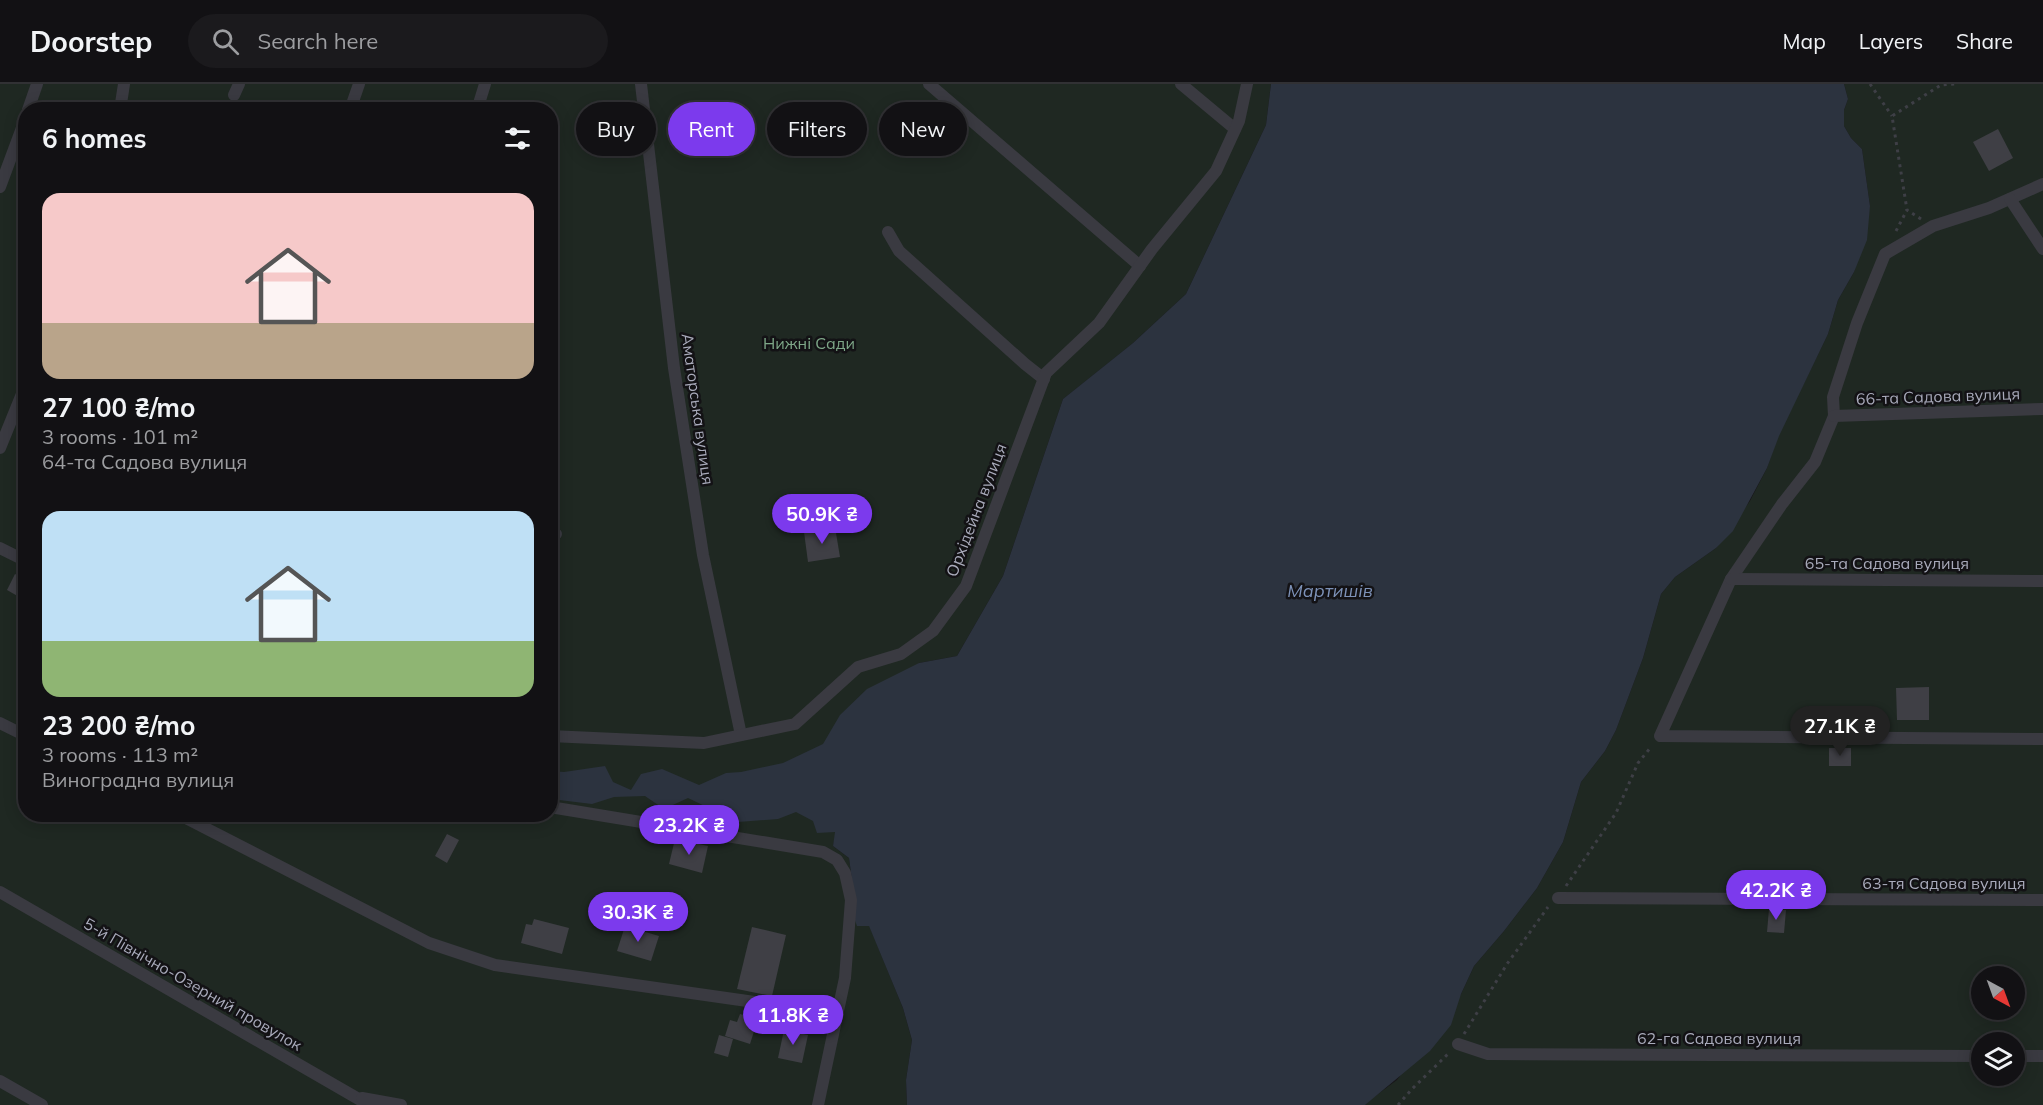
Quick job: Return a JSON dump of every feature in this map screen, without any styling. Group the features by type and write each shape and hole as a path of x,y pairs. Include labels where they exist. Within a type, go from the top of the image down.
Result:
{"street":[{"path":"31,102 38,84"},
{"path":"121,102 124,84"},
{"path":"353,102 359,84"},
{"path":"479,102 485,84"},
{"name":"Аматорська вулиця","path":"641,84 674,368 703,555 741,735"},
{"path":"929,84 1140,266"},
{"path":"1181,84 1235,129"},
{"name":"Орхідейна вулиця","path":"558,736 704,743 795,724 858,667 901,654 933,631 966,585 1046,373 1099,323 1140,266 1216,171 1239,121 1247,84"},
{"path":"0,187 18,139"},
{"path":"2043,184 2010,199 1933,226 1885,254 1857,323 1833,397 1834,416 1815,462 1782,504 1731,579 1660,736 2043,739"},
{"path":"2010,199 2043,249"},
{"path":"888,232 898,251 1044,379"},
{"path":"0,448 18,404"},
{"name":"66-та Садова вулиця","path":"1834,416 2043,409"},
{"path":"0,548 18,557"},
{"name":"65-та Садова вулиця","path":"1731,579 2043,580"},
{"path":"0,723 18,732"},
{"path":"558,808 823,852 837,860 845,873 851,900 845,978 818,1105"},
{"path":"194,822 429,943 495,965 838,1014"},
{"name":"5-й Північно-Озерний провулок","path":"0,892 369,1105"},
{"name":"63-тя Садова вулиця","path":"1558,898 2043,900"},
{"name":"62-га Садова вулиця","path":"1458,1044 1488,1054 1971,1056"},
{"path":"2025,1056 2043,1056"},
{"path":"0,1081 42,1105"},
{"path":"355,1097 400,1105"}],"path":[{"path":"1870,84 1892,116 1907,210 1933,226"},
{"path":"1892,116 1941,86 1955,84"},
{"path":"1398,1105 1458,1044 1507,963 1545,910 1558,898 1616,813 1638,763 1660,736"}],"green space":[{"name":"Нижні Сади","path":"0,84 1271,84 1266,125 1186,294 1133,343 1063,399 1003,576 957,656 919,663 836,832 833,846 849,858 856,910 869,925 903,1008 912,1040 906,1080 907,1105 0,1105"},
{"path":"1844,84 2043,84 2043,1105 1365,1105 1397,1080 1461,994 1474,966 1537,888 1563,842 1581,782 1605,751 1616,730 1643,658 1661,594 1675,577 1716,548 1750,501 1767,468 1778,436 1828,334 1838,300 1854,272 1870,206 1862,149 1851,138 1844,126 1844,110 1848,99"}],"water":[{"name":"Мартишів","path":"1271,84 1844,84 1848,99 1844,110 1844,126 1851,138 1862,149 1870,206 1867,240 1854,272 1838,300 1828,334 1779,436 1767,468 1733,531 1716,548 1675,577 1661,594 1643,658 1616,730 1605,751 1581,782 1563,842 1537,888 1474,966 1461,994 1451,1025 1430,1051 1365,1105 907,1105 906,1080 912,1040 903,1008 869,926 857,926 854,918 856,910 849,858 833,846 835,832 817,833 813,821 796,812 778,819 738,822 688,798 664,809 645,796 614,797 592,804 558,800 558,772 605,766 613,782 631,790 641,774 662,769 699,785 726,773 783,763 823,744 840,715 867,689 919,663 957,656 1003,576 1063,399 1133,343 1186,294 1266,125"}],"building":[{"path":"1998,129 2013,158 1989,171 1973,142"},
{"path":"835,527 840,557 808,562 804,532"},
{"path":"15,574 18,576 18,596 7,590"},
{"path":"1929,687 1929,720 1897,720 1896,688"},
{"path":"1829,748 1851,748 1851,766 1829,766"},
{"path":"447,834 459,840 447,863 435,856"},
{"path":"675,839 708,846 702,873 669,864"},
{"path":"1769,909 1786,910 1784,933 1767,932"},
{"path":"534,919 569,928 562,954 521,943 526,924 532,925"},
{"path":"625,926 659,936 651,961 617,951"},
{"path":"752,927 786,935 772,996 737,989"},
{"path":"740,1014 758,1019 750,1044 725,1036 730,1020 737,1022"},
{"path":"784,1030 808,1035 802,1063 778,1058"},
{"path":"719,1035 733,1039 728,1057 714,1053"}]}
